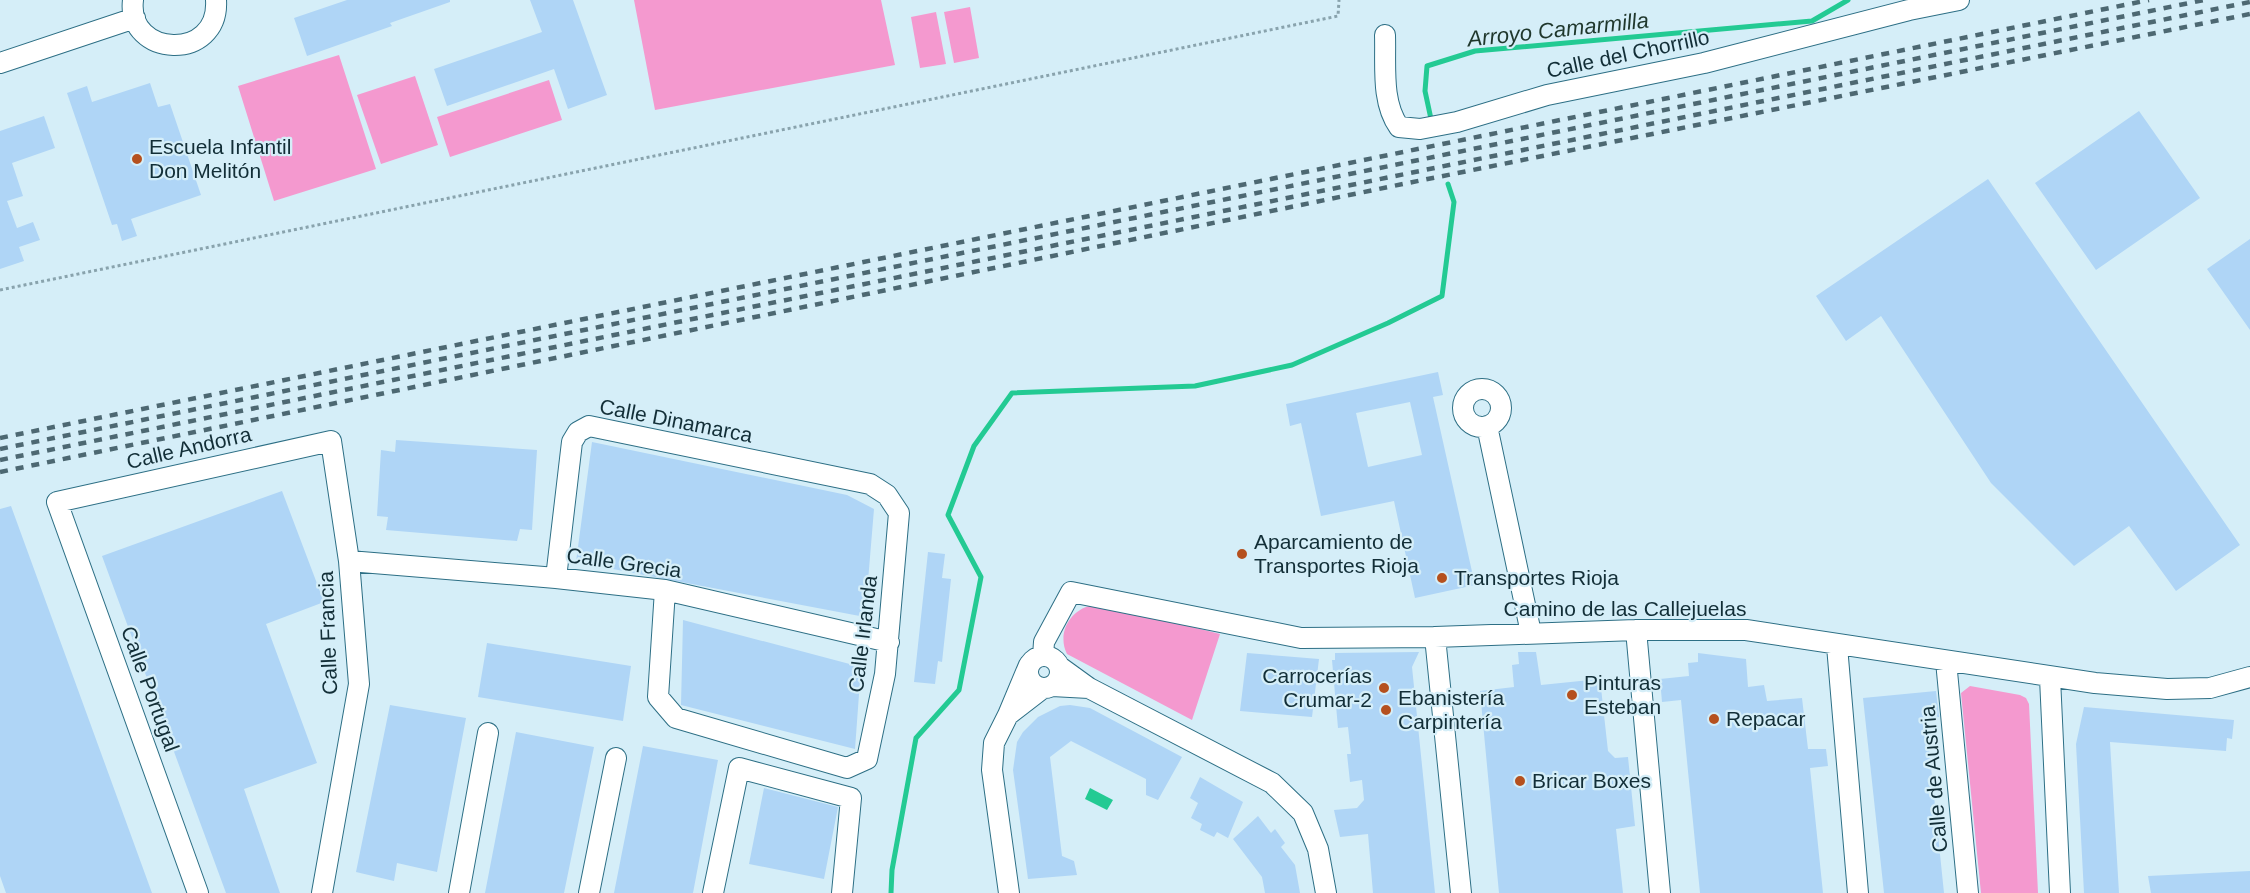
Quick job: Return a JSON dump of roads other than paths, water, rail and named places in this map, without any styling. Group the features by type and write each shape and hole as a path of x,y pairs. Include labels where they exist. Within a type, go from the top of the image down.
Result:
{"street":[{"path":"0,63 134,9 141,29 150,39 176,46 189,44 210,28 215,15 216,0"},
{"name":"Calle del Chorrillo","path":"1385,35 1387,96 1392,117 1399,127 1420,129 1457,122 1547,95 1704,63 1909,10 1959,0"},
{"name":"Calle Dinamarca","path":"556,578 572,442 578,432 589,426 870,484 887,495 899,513"},
{"path":"1487,426 1531,633"},
{"name":"Calle Andorra","path":"57,502 331,441"},
{"name":"Calle Francia","path":"323,893 358,684 349,561 331,441"},
{"name":"Calle Portugal","path":"57,502 198,893"},
{"name":"Calle Irlanda","path":"665,590 658,696 676,718 847,768 867,759 885,674 899,513"},
{"name":"Calle Grecia","path":"349,561 556,578 665,590 889,642"},
{"name":"Camino de las Callejuelas","path":"1036,660 1071,592 1301,638 1636,630 1746,630 2050,678 2168,689 2210,688 2250,677"},
{"path":"1636,630 1660,893"},
{"path":"1435,636 1461,893"},
{"path":"1837,646 1858,893"},
{"path":"1036,660 1051,657 1060,667 1089,688 1272,783 1303,813 1318,849 1326,893"},
{"path":"1036,660 1028,675 1038,687 1089,688"},
{"path":"1009,893 992,770 994,743 1036,660"},
{"name":"Calle de Austria","path":"1947,661 1968,893"},
{"path":"1008,715 1059,678 1060,667"},
{"path":"2050,678 2060,893"},
{"path":"459,893 488,733"},
{"path":"589,893 616,758"},
{"path":"717,892 740,768 851,798 842,893"}],"waterway":[{"name":"Arroyo Camarmilla","path":"1431,119 1425,91 1427,66 1475,51 1812,21 1848,0"},
{"path":"891,893 892,870 916,738 959,690 981,577 948,515 974,446 1012,393 1195,386 1292,365 1388,323 1442,296 1454,202 1448,184"}],"railway":[{"path":"0,438 2149,0"},
{"path":"0,449 2204,0"},
{"path":"0,460 2250,2"},
{"path":"0,472 1403,184 2250,14"}],"place":[{"name":"Escuela Infantil Don Melitón","path":"137,159"},
{"name":"Aparcamiento de Transportes Rioja","path":"1242,554"},
{"name":"Transportes Rioja","path":"1442,578"},
{"name":"Carrocerías Crumar-2","path":"1384,688"},
{"name":"Pinturas Esteban","path":"1572,695"},
{"name":"Ebanistería Carpintería","path":"1386,710"},
{"name":"Repacar","path":"1714,719"},
{"name":"Bricar Boxes","path":"1520,781"}]}
